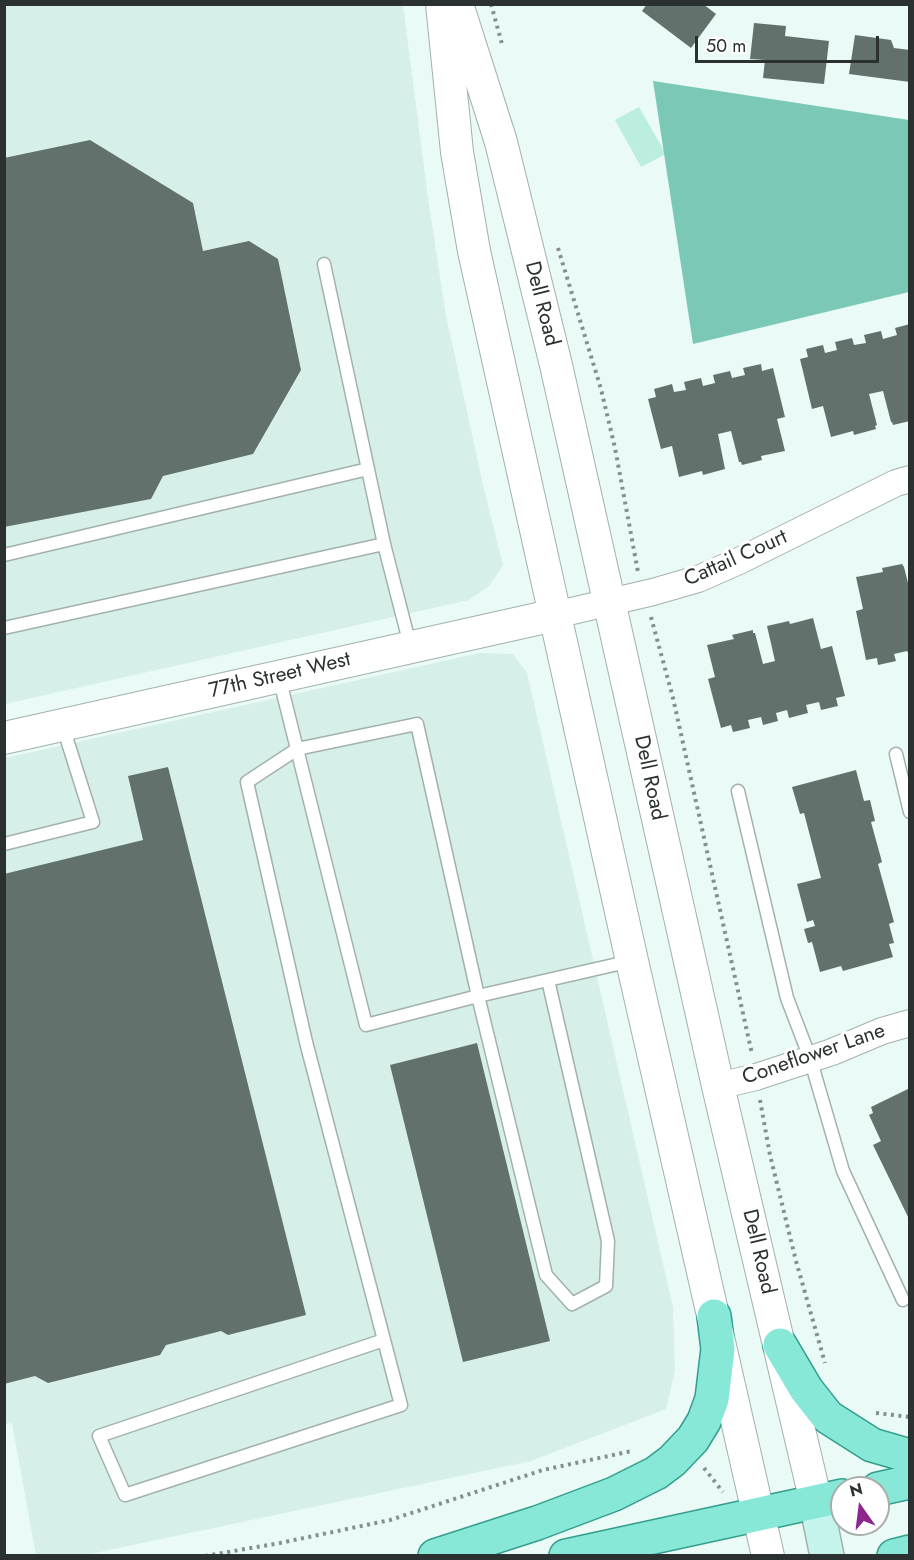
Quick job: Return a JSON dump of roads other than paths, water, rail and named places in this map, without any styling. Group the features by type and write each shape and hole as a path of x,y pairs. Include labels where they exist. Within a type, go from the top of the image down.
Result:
{"main road":[{"path":"435,1556 537,1523 614,1494 656,1473 672,1461 693,1438 704,1421 712,1399 718,1349 714,1316"},
{"path":"780,1345 806,1389 828,1417 872,1445 909,1456"},
{"path":"890,1486 909,1482"},
{"path":"566,1556 829,1499"},
{"name":"Dell Road","path":"827,1556 829,1499"},
{"path":"894,1556 909,1552"}],"street":[{"path":"442,4 457,152 474,251 632,961 768,1556"},
{"name":"Dell Road","path":"457,4 501,142 556,365 718,1086 780,1345 829,1499"},
{"name":"Cattail Court","path":"555,615 698,579 896,483 909,479"},
{"name":"77th Street West","path":"4,738 555,615"},
{"name":"Coneflower Lane","path":"718,1086 756,1077 909,1023"}],"lane":[{"path":"324,264 384,544 411,646"},
{"path":"4,555 369,469"},
{"path":"4,628 384,544"},
{"path":"279,676 366,1025 478,996 632,961"},
{"path":"384,1340 99,1436 125,1496 401,1405 384,1340 306,1042 247,782 297,748 417,723 478,996 546,1275 572,1304 606,1286 608,1241 548,980"},
{"path":"4,844 93,822 62,725"},
{"path":"896,754 909,812"},
{"path":"738,791 787,998 810,1058 843,1171 903,1300"}]}
